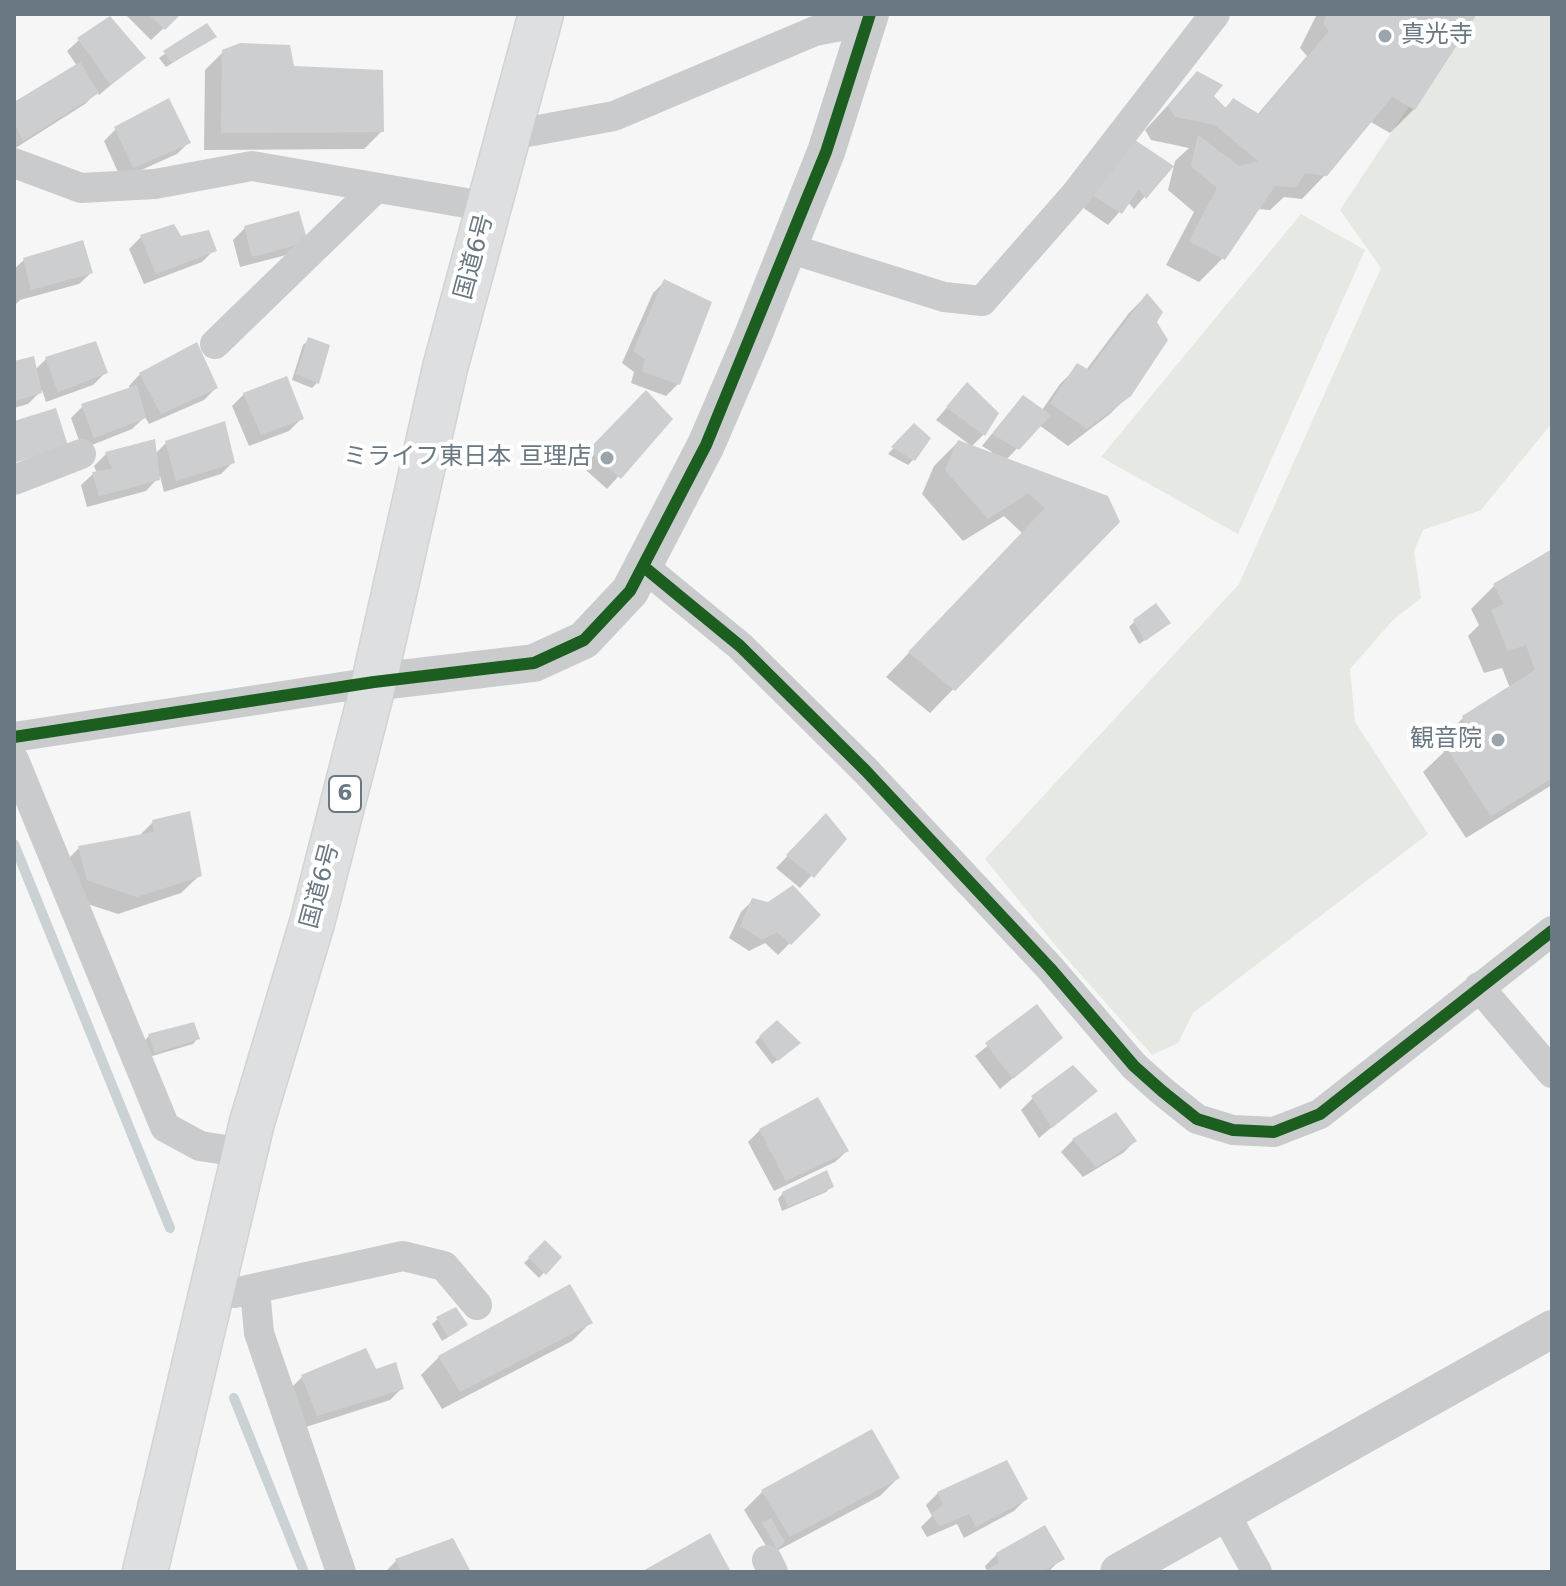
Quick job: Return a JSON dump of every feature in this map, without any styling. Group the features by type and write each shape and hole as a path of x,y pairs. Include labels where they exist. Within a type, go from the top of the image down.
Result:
{"highway":[{"name":"国道6号","path":"145,1572 245,1153 312,923 374,682 445,368 511,135 541,14"}],"street":[{"path":"788,248 944,297 982,301 1075,195 1215,14"},
{"path":"511,135 614,116 815,31 868,17"},
{"path":"14,737 374,682 534,663 584,640 630,591 706,445 826,152 868,17"},
{"path":"14,163 81,188 155,184 252,166 489,207"},
{"path":"215,344 376,188"},
{"path":"14,480 81,454"},
{"path":"644,567 740,646 856,761 1050,968 1134,1066 1197,1119 1233,1130 1274,1132 1320,1114 1552,931"},
{"path":"14,760 165,1127 200,1146 245,1153"},
{"path":"1479,987 1552,1073"},
{"path":"212,1296 255,1290 403,1256 444,1266 477,1305"},
{"path":"255,1290 259,1333 341,1572"},
{"path":"1119,1572 1552,1329"},
{"path":"1225,1514 1257,1572"}],"shaded area":[{"path":"1470,14 1552,14 1552,423 1481,510 1423,530 1414,551 1421,598 1393,620 1350,669 1355,722 1428,834 1193,1013 1178,1043 1152,1055 1060,951 985,859 1239,584 1381,268 1340,210"},
{"path":"1301,214 1365,250 1238,534 1101,457"}],"building":[{"path":"148,14 181,14 165,30"},
{"path":"1327,14 1477,14 1415,110 1392,97 1327,176 1305,173 1296,187 1275,186 1225,260 1189,241 1217,188 1191,166 1198,135 1239,166 1258,161 1215,125 1175,117 1168,105 1197,71 1223,85 1214,96 1226,108 1233,98 1259,114 1329,31 1323,23"},
{"path":"110,16 146,58 111,85 77,38"},
{"path":"207,23 217,37 172,63 163,51"},
{"path":"240,43 290,45 294,66 383,70 384,132 221,133 222,50"},
{"path":"80,62 99,93 23,141 14,123 14,102"},
{"path":"169,98 191,143 133,168 114,127"},
{"path":"1129,136 1174,166 1146,199 1139,189 1122,214 1093,195"},
{"path":"299,211 308,242 252,257 244,226"},
{"path":"174,224 181,236 209,230 217,251 156,274 140,235"},
{"path":"83,240 93,273 31,290 23,258"},
{"path":"664,279 712,302 680,385 642,371 645,359 633,351"},
{"path":"1147,293 1163,312 1157,322 1168,340 1131,396 1087,429 1050,403 1077,363 1089,370"},
{"path":"308,337 330,345 319,384 296,374"},
{"path":"96,341 108,373 58,392 45,357"},
{"path":"197,342 218,388 161,414 139,373"},
{"path":"34,356 42,393 14,401 14,361"},
{"path":"287,376 304,419 261,435 243,393"},
{"path":"967,382 999,413 985,436 946,407"},
{"path":"137,385 146,418 94,438 81,404"},
{"path":"646,390 673,419 621,479 588,450"},
{"path":"1023,395 1051,415 1019,450 992,434"},
{"path":"56,408 68,446 14,463 14,421"},
{"path":"225,421 235,463 176,481 165,441"},
{"path":"914,423 931,438 915,461 891,447"},
{"path":"155,439 160,480 99,496 92,472 112,469 105,452"},
{"path":"958,440 1108,496 1120,522 955,691 908,652 1045,508 1028,493 988,519 945,470"},
{"path":"1552,549 1552,778 1491,816 1446,747 1470,736 1462,716 1535,670 1526,645 1508,651 1491,610 1504,604 1493,584"},
{"path":"1156,603 1171,623 1145,641 1133,620"},
{"path":"190,811 202,876 137,897 87,880 78,846 154,832 152,820"},
{"path":"826,813 847,839 814,878 786,855"},
{"path":"793,885 821,915 791,945 777,932 762,940 740,926 752,898 768,902"},
{"path":"1037,1004 1063,1038 1013,1079 985,1043"},
{"path":"777,1020 801,1043 778,1061 759,1036"},
{"path":"194,1022 200,1039 155,1053 148,1034"},
{"path":"1073,1065 1098,1091 1052,1128 1031,1096"},
{"path":"818,1097 849,1151 786,1181 759,1129"},
{"path":"1116,1112 1137,1141 1096,1167 1072,1139"},
{"path":"827,1170 834,1187 788,1207 782,1192"},
{"path":"545,1240 562,1257 546,1275 528,1257"},
{"path":"570,1284 593,1323 460,1392 438,1356"},
{"path":"456,1307 468,1325 448,1337 436,1317"},
{"path":"366,1348 376,1369 396,1362 404,1389 317,1416 301,1375"},
{"path":"872,1429 900,1478 790,1537 761,1490"},
{"path":"1007,1460 1028,1499 976,1527 969,1514 940,1526 931,1514 943,1505 937,1492"},
{"path":"771,1518 785,1542 777,1549 762,1523"},
{"path":"1045,1525 1065,1559 1042,1572 983,1572 999,1563 996,1553"},
{"path":"710,1533 731,1572 641,1572"},
{"path":"453,1538 471,1572 401,1572 395,1559"}],"waterway":[{"path":"14,844 170,1228"},
{"path":"234,1398 304,1572"}],"cycle path":[{"path":"14,737 374,682 534,663 584,640 630,591 706,445 826,152 870,14"},
{"path":"644,567 740,646 866,771 1050,968 1134,1066 1197,1119 1233,1130 1274,1132 1320,1114 1552,931"}],"place":[{"name":"真光寺","path":"1385,36"},
{"name":"ミライフ東日本 亘理店","path":"607,458"},
{"name":"観音院","path":"1498,740"}]}
